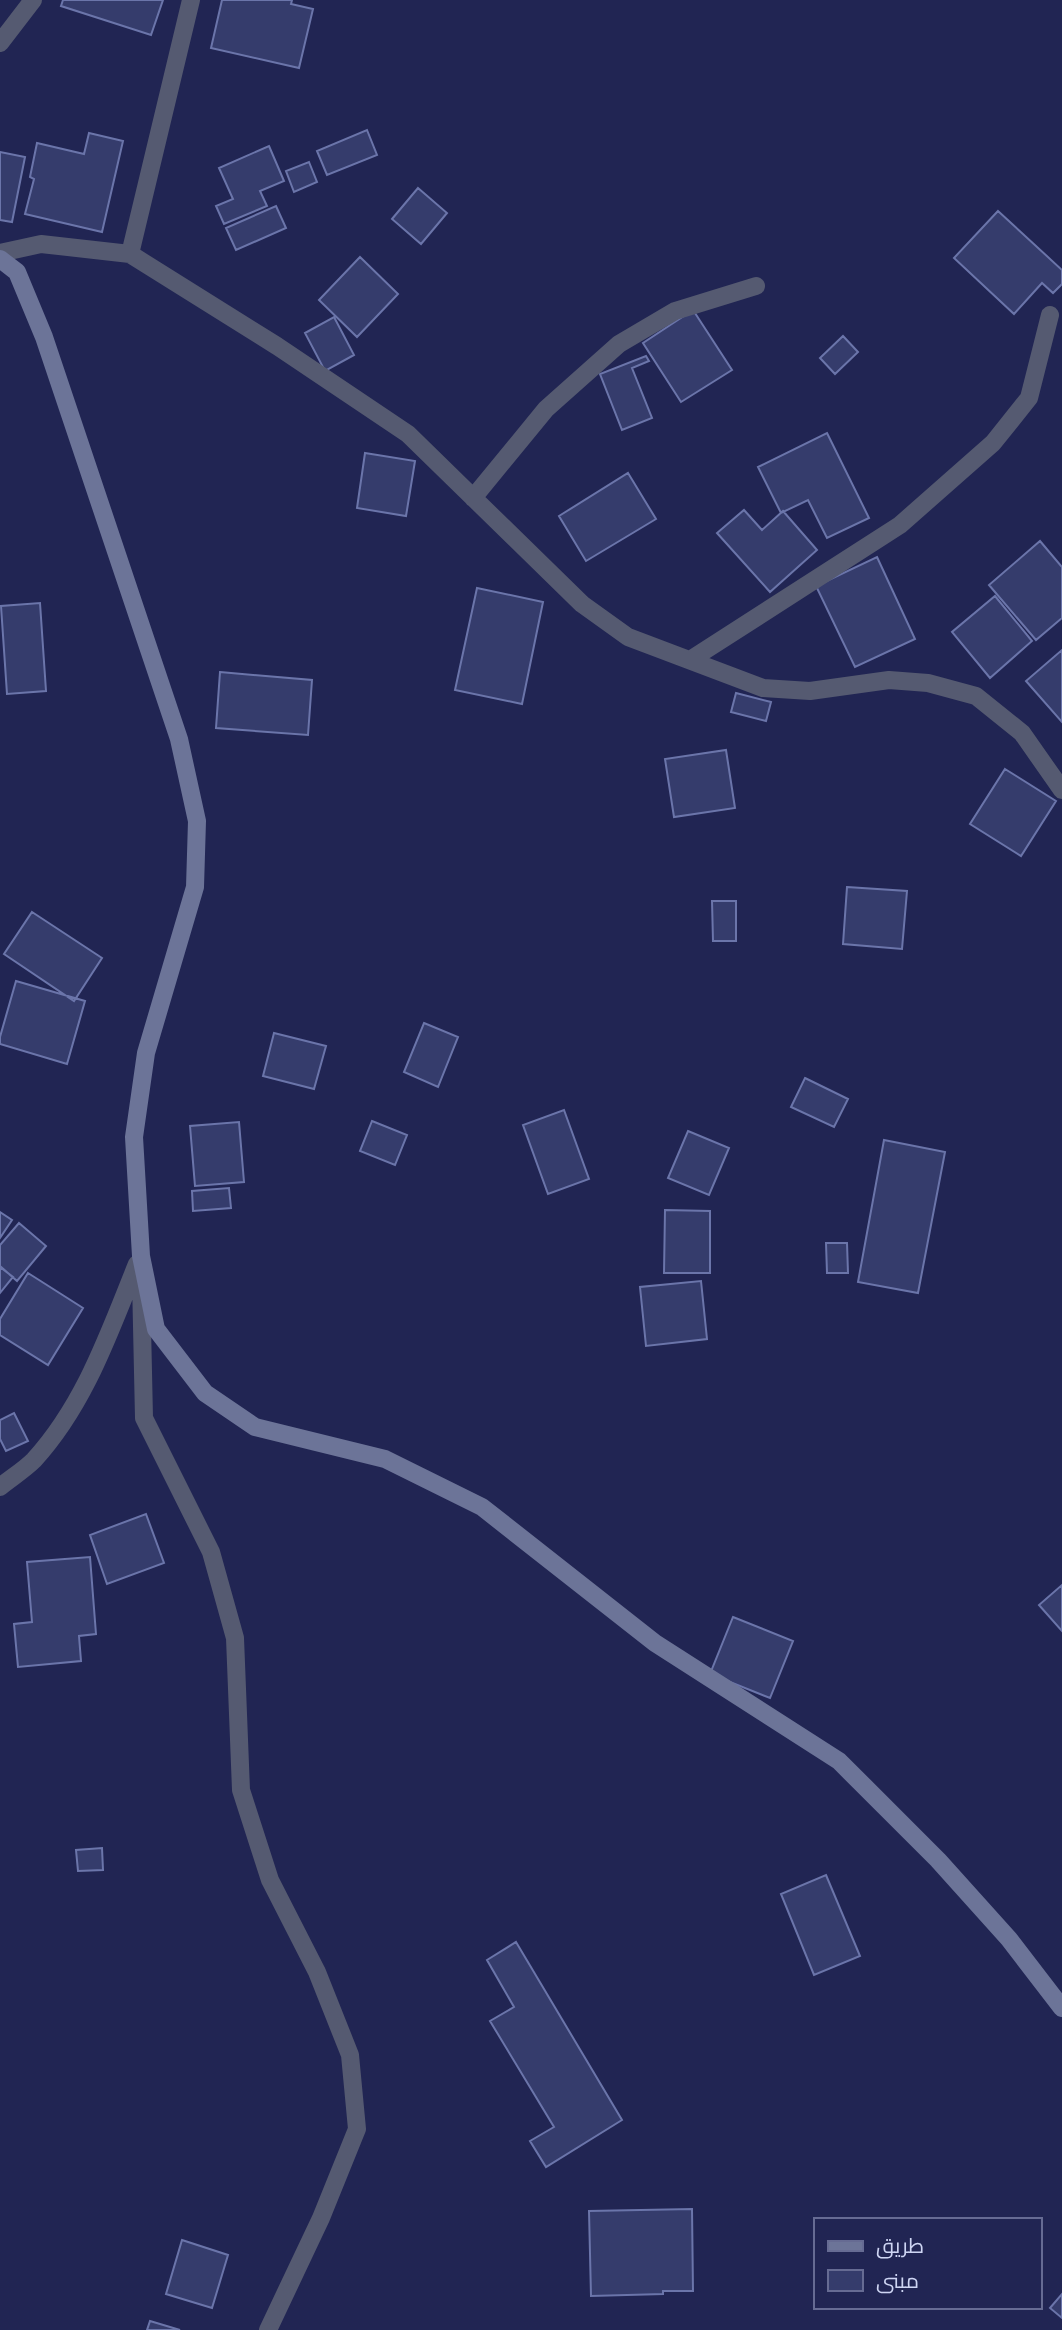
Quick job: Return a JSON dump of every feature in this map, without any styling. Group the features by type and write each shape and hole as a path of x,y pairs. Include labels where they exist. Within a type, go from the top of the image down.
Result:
{"street":[{"path":"0,43 33,0"},
{"path":"130,254 191,0"},
{"path":"0,253 41,244 130,254 277,346 408,434 582,604 628,637 763,688 810,691 889,680 928,684 976,696 1022,733 1062,790"},
{"path":"0,259 17,272 44,337 180,739 197,821 195,887 146,1054 134,1136 141,1256 144,1418 211,1552 235,1638 241,1790 270,1880 317,1972 350,2055 357,2129 321,2218 268,2330"},
{"path":"473,498 546,409 619,344 675,311 756,286"},
{"path":"690,660 900,525 993,443 1029,398 1050,315"},
{"path":"0,1487 32,1462 60,1428 90,1377 141,1256"},
{"path":"141,1256 156,1329 205,1393 255,1427 385,1459 482,1507 655,1643 839,1761 938,1860 1009,1939 1062,2008"}],"building":[{"path":"63,0 163,0 151,35 61,6"},
{"path":"222,0 292,0 291,4 313,9 299,68 211,48"},
{"path":"367,130 377,155 327,175 317,151"},
{"path":"89,133 123,141 102,232 25,214 34,179 30,177 37,143 84,154"},
{"path":"269,146 284,181 260,191 267,206 224,224 216,206 233,199 219,168"},
{"path":"0,152 25,157 12,222 0,220"},
{"path":"309,162 317,182 294,192 286,171"},
{"path":"418,188 447,213 421,244 392,219"},
{"path":"276,206 286,228 236,250 226,228"},
{"path":"998,211 1062,270 1062,284 1053,293 1042,283 1014,314 954,258"},
{"path":"360,257 398,294 357,337 319,300"},
{"path":"693,310 732,370 681,402 643,343"},
{"path":"334,317 354,355 325,371 305,333"},
{"path":"843,336 858,352 835,374 820,358"},
{"path":"646,356 649,361 632,368 652,418 622,430 600,374"},
{"path":"827,433 869,518 827,538 808,500 781,513 758,467"},
{"path":"365,453 415,461 406,516 357,508"},
{"path":"628,473 656,519 586,561 559,516"},
{"path":"744,510 762,530 783,511 817,550 770,592 717,533"},
{"path":"1040,541 1062,567 1062,618 1036,640 989,585"},
{"path":"877,557 915,639 855,667 816,586"},
{"path":"477,588 543,602 522,704 455,690"},
{"path":"995,596 1032,641 990,678 952,632"},
{"path":"40,603 46,691 7,694 1,606"},
{"path":"1062,650 1062,722 1026,681"},
{"path":"220,672 312,680 308,735 216,728"},
{"path":"736,693 771,702 766,721 731,712"},
{"path":"726,750 735,808 674,817 665,759"},
{"path":"1005,769 1056,801 1021,856 970,824"},
{"path":"847,887 907,891 902,949 843,944"},
{"path":"712,901 736,901 736,941 713,941"},
{"path":"32,912 102,958 74,1001 4,954"},
{"path":"16,981 85,1001 67,1064 0,1044"},
{"path":"424,1023 458,1037 438,1087 404,1072"},
{"path":"274,1033 326,1046 314,1089 263,1076"},
{"path":"805,1078 848,1099 834,1127 791,1107"},
{"path":"564,1110 589,1179 548,1194 523,1125"},
{"path":"372,1121 407,1135 395,1165 360,1151"},
{"path":"239,1122 244,1182 195,1186 190,1126"},
{"path":"688,1131 729,1148 709,1195 668,1178"},
{"path":"884,1140 945,1152 918,1293 858,1282"},
{"path":"229,1188 231,1208 193,1211 192,1191"},
{"path":"665,1210 710,1211 710,1273 664,1273"},
{"path":"0,1212 12,1220 0,1238"},
{"path":"19,1223 46,1246 17,1281 0,1266 0,1245"},
{"path":"826,1243 847,1243 848,1273 827,1273"},
{"path":"0,1267 13,1277 0,1293"},
{"path":"28,1273 83,1308 48,1365 0,1335 0,1319"},
{"path":"701,1281 707,1339 646,1346 640,1287"},
{"path":"14,1413 28,1441 6,1451 0,1439 0,1420"},
{"path":"146,1514 164,1563 107,1584 90,1535"},
{"path":"90,1557 96,1634 79,1636 81,1661 18,1667 14,1624 32,1622 27,1562"},
{"path":"1062,1585 1062,1631 1039,1605"},
{"path":"733,1617 793,1641 770,1698 710,1674"},
{"path":"102,1848 103,1870 78,1871 76,1850"},
{"path":"826,1875 860,1956 814,1975 781,1894"},
{"path":"516,1942 622,2120 546,2167 530,2141 554,2127 490,2021 514,2007 487,1960"},
{"path":"692,2209 693,2291 591,2296 589,2211"},
{"path":"182,2240 228,2255 212,2308 166,2294"},
{"path":"1062,2294 1062,2318 1050,2308"},
{"path":"150,2321 180,2330 147,2330"}]}
